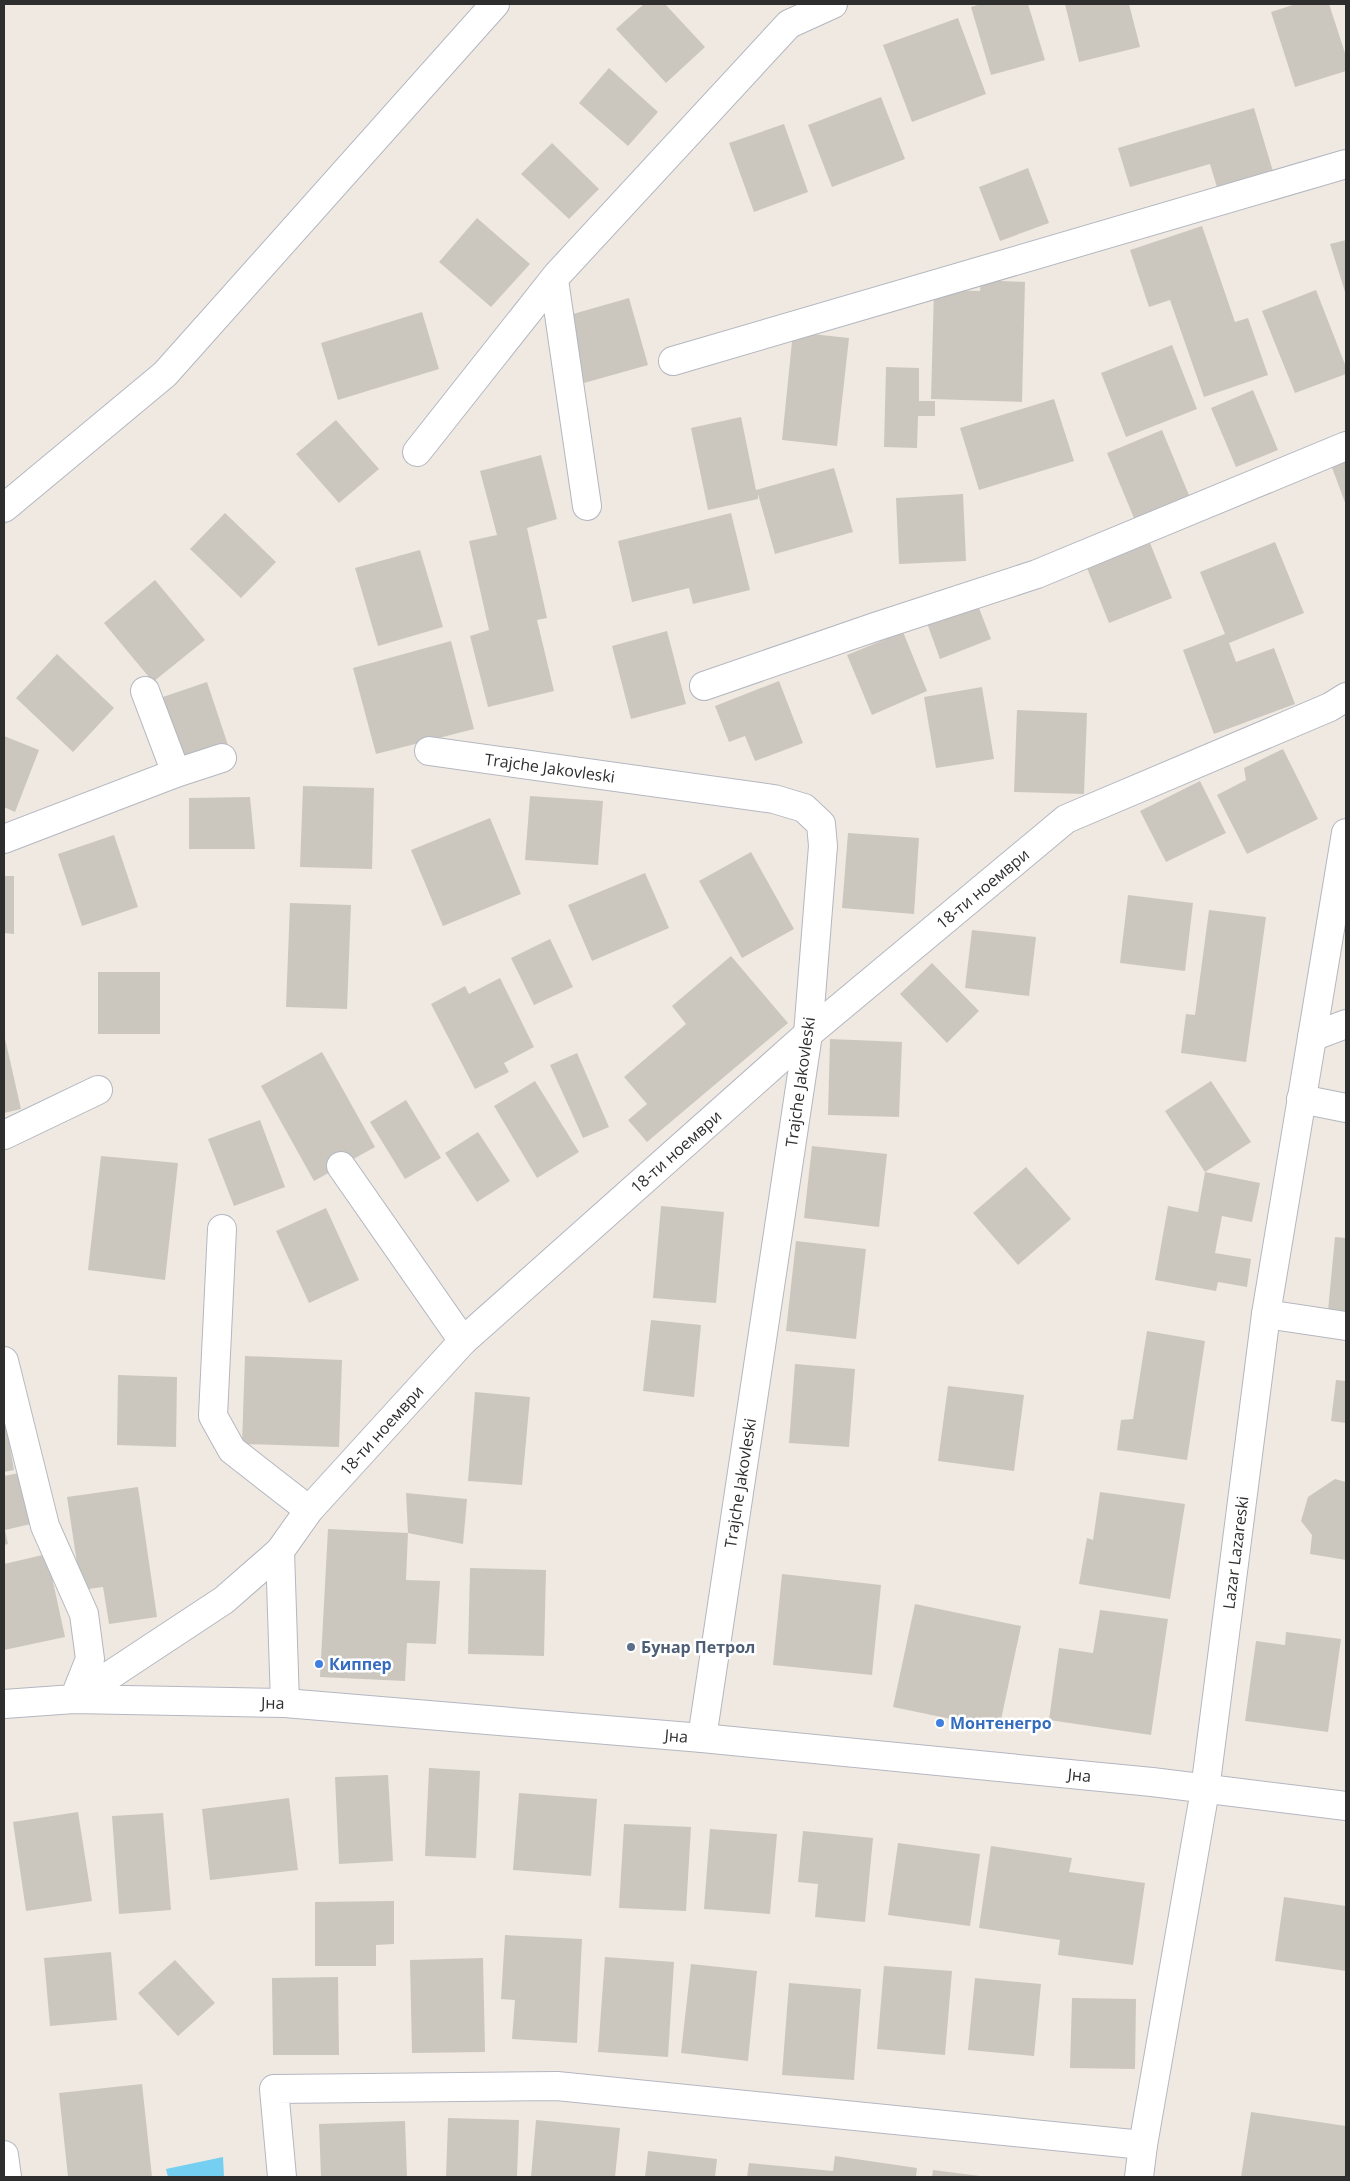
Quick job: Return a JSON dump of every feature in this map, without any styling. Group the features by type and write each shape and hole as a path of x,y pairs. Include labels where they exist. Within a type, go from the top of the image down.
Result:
{"street":[{"path":"4,508 165,374 495,4"},
{"path":"417,452 554,280 789,24 833,4"},
{"path":"673,361 1346,164"},
{"path":"554,280 587,506"},
{"path":"704,686 1037,574 1346,446"},
{"path":"145,691 176,773"},
{"name":"18-ти ноември","path":"74,1699 224,1600 280,1551 309,1510 463,1341 808,1034 1066,819 1330,708 1346,697"},
{"name":"Trajche Jakovleski","path":"429,751 774,799 804,808 821,824 823,846 808,1034 702,1738"},
{"path":"4,839 176,773 222,758"},
{"name":"Lazar Lazareski","path":"1139,2177 1205,1790 1266,1314 1346,833"},
{"path":"1312,1037 1346,1024"},
{"path":"4,1135 98,1090"},
{"path":"1301,1099 1346,1108"},
{"path":"341,1166 463,1341"},
{"path":"222,1229 213,1416 232,1450 309,1510"},
{"path":"1266,1314 1346,1326"},
{"path":"4,1362 45,1526 84,1614 90,1659 74,1699"},
{"path":"280,1551 286,1704"},
{"name":"Јна","path":"4,1704 74,1699 286,1704 702,1738 1152,1782 1346,1806"},
{"path":"282,2177 274,2089 557,2086 1143,2145"},
{"path":"4,2155 7,2177"}],"water":[{"path":"223,2157 224,2177 168,2177 166,2169"}],"building":[{"path":"644,4 665,4 705,47 666,83 616,29"},
{"path":"981,4 1028,4 1045,60 991,75 971,7"},
{"path":"1065,4 1129,4 1140,47 1079,62"},
{"path":"1296,4 1329,4 1346,56 1346,71 1295,87 1271,12"},
{"path":"958,18 986,94 912,122 883,45"},
{"path":"609,68 658,112 628,146 579,103"},
{"path":"881,97 905,159 832,187 808,125"},
{"path":"1254,108 1275,178 1219,194 1210,164 1130,187 1118,148"},
{"path":"784,124 808,192 754,212 729,143"},
{"path":"552,143 599,189 569,219 521,174"},
{"path":"1028,168 1049,223 1000,241 979,187"},
{"path":"477,218 530,264 491,307 439,262"},
{"path":"1202,226 1235,322 1248,318 1268,375 1204,397 1170,300 1149,307 1130,250"},
{"path":"1346,240 1346,295 1330,244"},
{"path":"981,280 1025,282 1022,402 931,399 934,290 980,291"},
{"path":"1316,290 1346,367 1346,374 1295,393 1262,311"},
{"path":"629,298 648,365 584,383 566,316"},
{"path":"422,312 439,369 338,400 321,343"},
{"path":"793,332 849,338 837,446 782,440"},
{"path":"1172,345 1197,409 1126,437 1101,373"},
{"path":"886,367 919,368 919,401 935,401 935,416 918,416 917,448 884,447"},
{"path":"1253,390 1278,450 1236,467 1211,408"},
{"path":"1054,399 1074,461 979,490 960,428"},
{"path":"741,417 756,490 834,468 853,532 775,554 758,494 758,499 708,510 691,428"},
{"path":"336,420 379,469 339,503 296,454"},
{"path":"1162,430 1191,500 1136,523 1107,453"},
{"path":"541,455 557,519 527,528 547,618 537,620 554,691 488,707 470,636 489,630 469,541 497,535 480,471"},
{"path":"1346,459 1346,505 1331,465"},
{"path":"963,494 966,561 899,564 896,498"},
{"path":"225,513 276,562 241,598 190,549"},
{"path":"731,513 750,590 693,604 689,588 632,602 618,541"},
{"path":"1275,542 1304,613 1229,643 1236,662 1274,648 1295,704 1214,734 1183,650 1225,634 1200,572"},
{"path":"1150,543 1172,598 1109,623 1087,568"},
{"path":"420,550 443,627 378,646 355,568"},
{"path":"155,580 205,640 153,682 104,623"},
{"path":"977,603 991,639 940,659 927,623"},
{"path":"667,631 686,704 631,719 612,646"},
{"path":"903,632 927,691 872,715 847,655"},
{"path":"451,641 474,729 376,754 353,668"},
{"path":"57,654 114,708 73,752 16,698"},
{"path":"779,681 803,743 755,761 745,736 729,742 715,706"},
{"path":"207,682 228,745 179,762 157,699"},
{"path":"982,687 994,759 936,768 924,697"},
{"path":"1017,710 1087,713 1084,794 1014,792"},
{"path":"4,736 39,750 15,812 4,807"},
{"path":"1283,749 1318,819 1247,854 1217,795 1246,780 1244,768"},
{"path":"1200,781 1226,833 1166,862 1140,811"},
{"path":"303,786 374,788 372,869 300,867"},
{"path":"530,796 603,801 598,865 525,860"},
{"path":"250,797 255,849 189,849 189,798"},
{"path":"490,818 521,894 443,926 411,850"},
{"path":"848,833 919,838 914,914 842,908"},
{"path":"114,835 138,907 82,926 58,854"},
{"path":"751,852 794,929 742,958 699,881"},
{"path":"645,873 669,928 592,961 568,905"},
{"path":"4,876 14,876 14,934 4,933"},
{"path":"1128,895 1193,903 1185,971 1120,963"},
{"path":"290,903 351,905 347,1009 286,1007"},
{"path":"1209,910 1266,917 1246,1062 1181,1053 1186,1014 1195,1015"},
{"path":"972,930 1036,937 1029,996 965,988"},
{"path":"550,939 573,987 534,1005 511,958"},
{"path":"731,956 788,1023 647,1142 628,1120 647,1104 624,1077 686,1024 672,1006"},
{"path":"932,963 979,1011 947,1043 900,994"},
{"path":"98,972 160,972 160,1034 98,1034"},
{"path":"500,978 534,1047 504,1063 509,1072 475,1089 431,1004 465,986 469,994"},
{"path":"4,1034 21,1109 4,1113"},
{"path":"830,1039 902,1042 899,1117 828,1115"},
{"path":"322,1052 375,1147 314,1181 261,1086"},
{"path":"577,1053 609,1127 583,1138 550,1065"},
{"path":"535,1081 579,1152 537,1178 494,1106"},
{"path":"1211,1081 1251,1142 1205,1172 1165,1111"},
{"path":"406,1100 441,1158 405,1179 370,1122"},
{"path":"260,1120 285,1187 234,1206 208,1139"},
{"path":"478,1132 510,1181 477,1202 445,1153"},
{"path":"812,1146 887,1154 879,1227 804,1218"},
{"path":"101,1156 178,1163 165,1280 88,1270"},
{"path":"1026,1167 1071,1219 1018,1265 973,1213"},
{"path":"1205,1172 1260,1183 1252,1222 1222,1216 1215,1253 1251,1259 1247,1287 1218,1282 1216,1291 1155,1280 1168,1206 1198,1212"},
{"path":"661,1206 724,1212 716,1303 653,1298"},
{"path":"326,1208 359,1280 309,1303 276,1231"},
{"path":"1335,1237 1346,1238 1346,1313 1328,1311"},
{"path":"796,1241 866,1249 856,1339 786,1331"},
{"path":"651,1320 701,1325 694,1397 643,1391"},
{"path":"1147,1331 1205,1341 1187,1460 1117,1450 1121,1420 1133,1419"},
{"path":"245,1356 342,1360 339,1447 242,1444"},
{"path":"795,1364 855,1369 849,1447 789,1443"},
{"path":"118,1375 177,1377 176,1447 117,1445"},
{"path":"1336,1380 1346,1381 1346,1423 1331,1421"},
{"path":"948,1386 1024,1395 1014,1471 938,1461"},
{"path":"475,1392 530,1397 522,1485 468,1481"},
{"path":"4,1419 14,1470 4,1472"},
{"path":"19,1473 31,1524 5,1530 8,1544 4,1545 4,1476"},
{"path":"1335,1479 1346,1482 1346,1560 1310,1554 1312,1535 1301,1521 1308,1497"},
{"path":"138,1487 157,1617 109,1624 103,1587 81,1590 67,1497"},
{"path":"1100,1492 1185,1504 1170,1599 1079,1584 1087,1538 1093,1540"},
{"path":"406,1493 467,1499 463,1544 408,1533"},
{"path":"328,1529 408,1533 406,1580 440,1581 436,1644 407,1643 405,1681 320,1677"},
{"path":"47,1554 65,1637 4,1650 4,1564"},
{"path":"470,1568 546,1570 544,1656 468,1654"},
{"path":"782,1574 881,1585 872,1675 773,1665"},
{"path":"915,1604 1021,1626 999,1729 893,1707"},
{"path":"1100,1610 1168,1619 1151,1735 1049,1720 1059,1648 1093,1653"},
{"path":"1286,1632 1341,1639 1328,1732 1245,1721 1256,1641 1285,1645"},
{"path":"429,1768 480,1771 476,1858 425,1856"},
{"path":"388,1775 393,1861 339,1864 335,1777"},
{"path":"519,1793 597,1799 591,1876 513,1870"},
{"path":"289,1798 298,1870 210,1880 202,1809"},
{"path":"78,1812 92,1901 26,1911 13,1822"},
{"path":"163,1813 171,1910 119,1914 112,1816"},
{"path":"624,1824 691,1827 686,1911 619,1908"},
{"path":"710,1829 777,1834 770,1914 704,1909"},
{"path":"803,1831 873,1838 865,1922 815,1917 818,1884 798,1882"},
{"path":"898,1843 980,1854 970,1926 888,1915"},
{"path":"991,1846 1072,1858 1069,1872 1145,1883 1133,1965 1058,1955 1060,1940 979,1928"},
{"path":"1284,1897 1346,1906 1346,1971 1275,1961"},
{"path":"394,1901 394,1944 376,1945 376,1966 315,1966 315,1902"},
{"path":"505,1935 582,1939 577,2043 512,2039 515,2000 501,1999"},
{"path":"111,1952 117,2020 50,2026 44,1958"},
{"path":"605,1957 674,1962 668,2057 598,2052"},
{"path":"483,1958 485,2052 412,2053 410,1960"},
{"path":"175,1960 215,2003 178,2036 138,1993"},
{"path":"691,1964 757,1971 748,2061 681,2053"},
{"path":"884,1966 952,1971 945,2055 877,2049"},
{"path":"338,1977 339,2055 273,2055 272,1978"},
{"path":"975,1978 1041,1984 1034,2056 968,2050"},
{"path":"789,1983 861,1989 854,2080 782,2075"},
{"path":"1072,1998 1136,1999 1135,2069 1070,2068"},
{"path":"142,2084 152,2177 68,2177 59,2093"},
{"path":"1251,2112 1346,2126 1346,2177 1241,2177"},
{"path":"448,2118 519,2120 517,2177 446,2177"},
{"path":"536,2120 620,2128 615,2177 531,2177"},
{"path":"405,2121 407,2177 321,2177 319,2124"},
{"path":"648,2151 717,2159 715,2177 645,2177"},
{"path":"835,2156 917,2168 916,2177 747,2177 749,2163 833,2171"},
{"path":"933,2170 980,2176 932,2177"}],"place":[{"name":"Бунар Петрол","path":"631,1647"},
{"name":"Киппер","path":"319,1664"},
{"name":"Монтенегро","path":"940,1723"}]}
